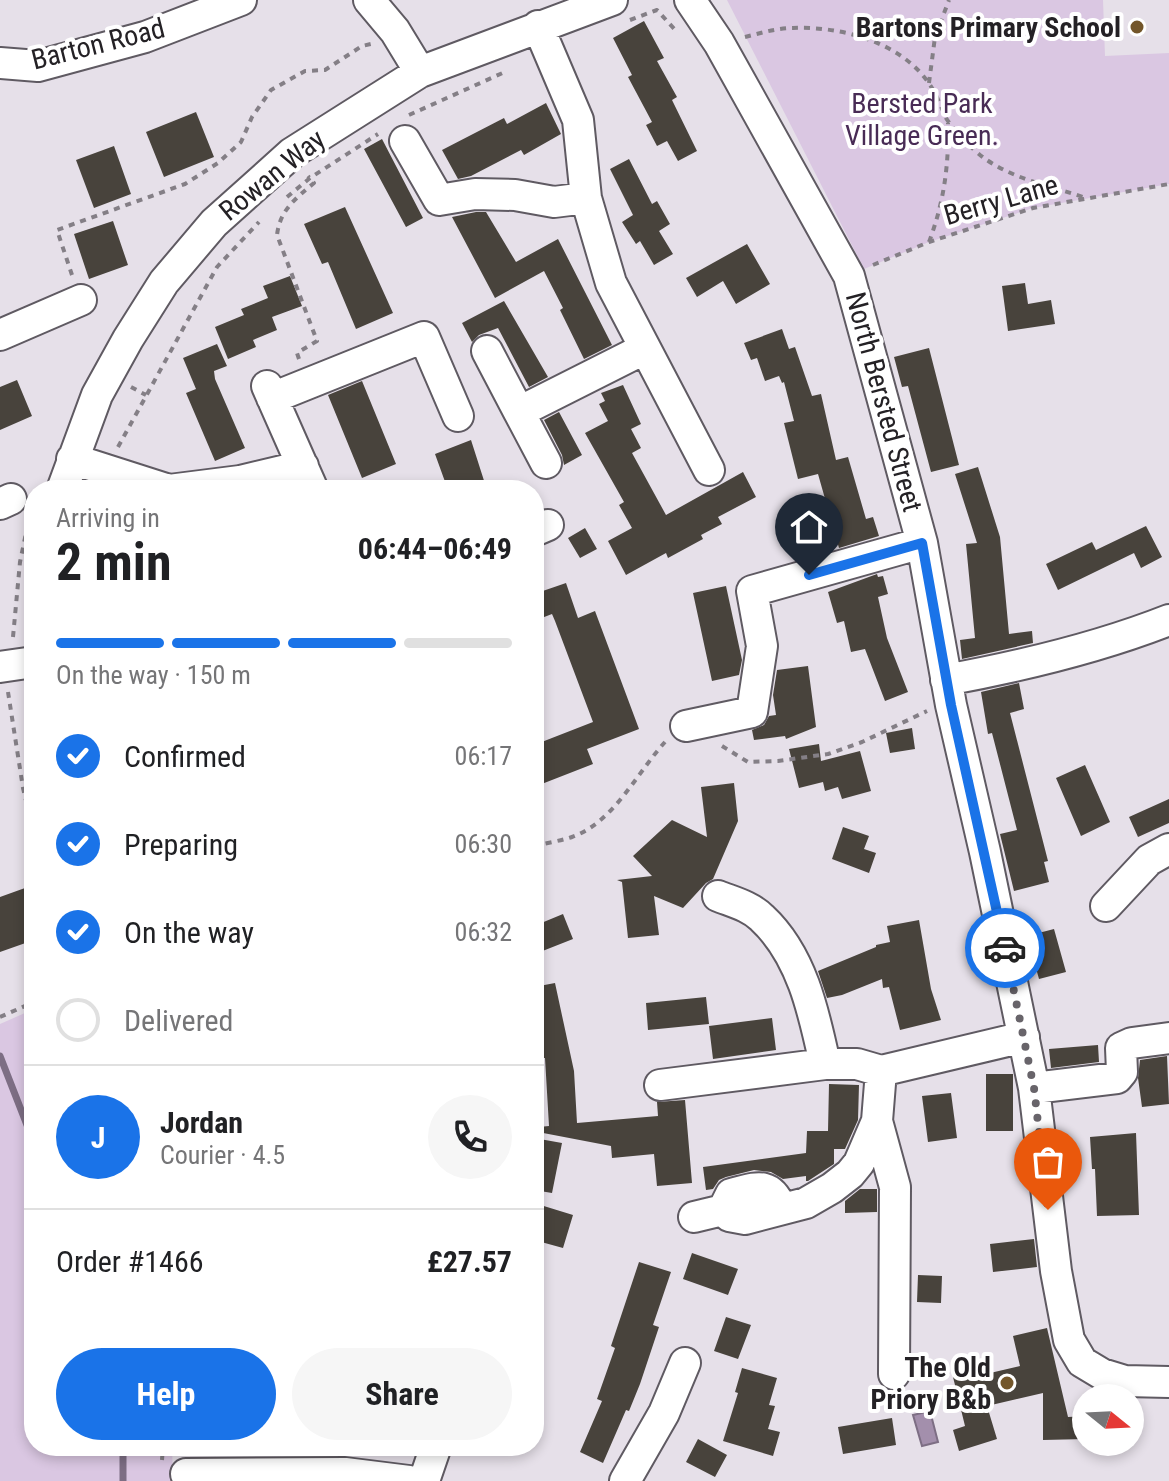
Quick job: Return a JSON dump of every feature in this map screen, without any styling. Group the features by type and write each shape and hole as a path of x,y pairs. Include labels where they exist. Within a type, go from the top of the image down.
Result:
{"street":[{"name":"Barton Road","path":"0,63 38,66 145,37 241,0"},
{"path":"369,0 400,39 420,72"},
{"name":"North Bersted Street","path":"690,0 719,43 849,276 922,543 949,693 1034,1088 1056,1271 1069,1340 1082,1362 1102,1374 1125,1381 1169,1382"},
{"name":"Rowan Way","path":"65,480 97,395 164,282 214,223 292,153 420,72 538,26 614,13"},
{"path":"538,26 578,120 586,198 611,283 709,470"},
{"path":"399,129 439,200 475,194 515,195 554,202 586,198"},
{"path":"0,335 81,300"},
{"path":"263,480 308,478 269,392 308,384 424,337 458,416"},
{"path":"519,412 644,349"},
{"path":"487,351 546,463"},
{"path":"72,459 138,480"},
{"path":"677,733 752,712 762,646 752,591 922,543"},
{"path":"949,693 1002,670 1137,633 1169,620"},
{"path":"0,667 24,663"},
{"path":"1106,906 1149,860 1169,849"},
{"path":"718,896 762,917 775,933 798,971 813,1010 825,1064"},
{"path":"660,1085 825,1064 857,1064 881,1071 1024,1037"},
{"path":"1034,1088 1117,1078 1122,1072 1121,1048 1132,1043 1169,1038"},
{"path":"694,1217 723,1210 729,1216 745,1219 772,1213 806,1203 850,1174 859,1163 877,1121 881,1071"},
{"path":"877,1121 895,1187 894,1374"},
{"path":"625,1481 664,1413 685,1363"},
{"path":"424,1481 433,1456"},
{"path":"185,1467 345,1473 409,1481"}],"path":[{"path":"929,83 935,37 949,0"},
{"path":"614,13 657,10 682,39"},
{"path":"719,43 793,28 830,30 865,38 894,51 929,83 948,121 982,156 1005,171 1036,184 1086,198"},
{"path":"81,300 57,230 185,184 218,163 241,142 252,117 271,90 305,71 325,70 362,46 400,39"},
{"path":"287,197 310,178 399,129 416,110 509,70"},
{"path":"929,242 946,184 948,121"},
{"path":"292,153 314,183 285,208 278,221 277,235 317,341 297,353 308,384"},
{"name":"Berry Lane","path":"849,276 929,242 1033,208 1169,184"},
{"path":"106,470 217,267 264,217"},
{"path":"717,743 748,762 828,754 862,742 935,707 949,693"},
{"path":"544,844 573,837 593,826 616,806 643,766 677,733"},
{"path":"0,1017 24,1006"}],"green space":[{"name":"Bersted Park Village Green.","path":"727,0 1103,0 1105,56 1169,53 1169,184 1033,208 929,242 864,269"},
{"path":"24,1013 24,1456 172,1456 173,1481 0,1481 0,1024"}],"shaded area":[{"path":"930,1411 938,1442 922,1446 913,1415"}],"building":[{"path":"644,21 664,58 657,61 677,97 672,100 697,151 678,161 667,141 657,146 646,125 652,122 628,77 632,75 613,38"},
{"path":"546,103 561,134 524,155 521,150 471,176 458,179 442,150 504,118 507,124"},
{"path":"196,112 214,157 164,177 146,132"},
{"path":"382,139 423,218 406,227 364,149"},
{"path":"114,146 131,194 94,208 76,160"},
{"path":"629,159 652,204 657,201 670,224 659,231 673,254 654,265 640,241 636,244 622,222 633,215 610,169"},
{"path":"345,207 393,313 356,329 328,262 322,264 304,224"},
{"path":"486,212 516,262 558,239 612,345 584,359 544,271 495,298 452,217"},
{"path":"113,221 128,265 89,279 74,234"},
{"path":"747,244 770,284 736,304 723,281 697,297 686,278"},
{"path":"290,276 302,306 272,317 277,330 253,340 256,347 228,359 215,327 244,315 241,309 268,298 263,286"},
{"path":"1025,283 1028,304 1051,300 1055,324 1008,331 1002,286"},
{"path":"504,301 548,377 529,387 498,328 479,335 472,342 462,323"},
{"path":"782,329 789,349 795,347 812,396 821,394 836,460 848,457 866,519 873,517 879,536 839,548 818,474 798,479 784,423 794,421 784,382 779,376 765,381 757,358 751,360 744,343"},
{"path":"217,344 227,366 214,371 215,379 245,448 215,461 186,393 196,389 183,358"},
{"path":"929,348 959,465 931,472 908,386 902,387 894,357"},
{"path":"17,380 32,416 0,430 0,387"},
{"path":"362,381 396,464 362,478 328,395"},
{"path":"623,385 641,424 631,429 641,448 632,453 666,515 743,472 756,497 718,517 722,524 701,535 703,539 668,558 666,553 626,575 608,541 632,528 619,505 624,502 585,433 608,421 599,404 605,401 601,393"},
{"path":"559,412 582,455 564,465 544,420"},
{"path":"471,440 484,480 444,480 435,454"},
{"path":"978,467 1000,537 1009,634 1032,631 1033,643 962,659 960,640 975,638 966,544 977,543 955,474"},
{"path":"1146,526 1162,557 1141,568 1134,553 1058,590 1046,564 1092,542 1096,550"},
{"path":"585,528 597,549 580,558 568,538"},
{"path":"877,574 878,577 883,576 888,594 878,597 887,638 908,692 885,701 865,649 851,652 844,621 837,623 828,592"},
{"path":"566,583 578,618 595,611 639,729 587,749 593,764 544,783 544,741 593,722 552,614 544,617 544,591"},
{"path":"726,586 742,660 739,675 712,681 693,593"},
{"path":"808,666 816,727 786,739 785,736 754,740 752,730 764,725 769,716 776,715 773,695 777,670"},
{"path":"1019,683 1024,709 1010,713 1048,861 1044,862 1049,882 1014,891 1000,834 1017,830 992,733 988,734 981,692"},
{"path":"912,728 915,749 890,753 886,733"},
{"path":"819,744 821,761 860,751 871,791 842,799 838,787 825,791 823,782 799,788 789,749"},
{"path":"1085,765 1110,822 1081,836 1056,778"},
{"path":"734,783 738,821 713,879 683,908 654,896 659,935 628,938 622,882 617,880 652,876 633,856 672,820 707,837 701,787"},
{"path":"1169,799 1169,823 1138,837 1129,817"},
{"path":"843,827 869,836 864,849 876,853 869,873 832,859"},
{"path":"24,888 24,944 0,952 0,897"},
{"path":"563,914 573,939 544,950 544,922"},
{"path":"919,920 931,989 941,1020 900,1030 889,987 883,988 882,979 827,998 818,971 876,945 890,942 887,926"},
{"path":"1054,929 1066,972 1039,979 1027,936"},
{"path":"555,983 574,1071 577,1123 658,1116 657,1102 685,1100 692,1183 657,1186 654,1154 612,1158 611,1146 544,1133 544,1126 549,1126 544,1058 544,985"},
{"path":"706,997 709,1024 648,1030 646,1003"},
{"path":"772,1018 776,1050 713,1059 709,1026"},
{"path":"1098,1045 1099,1062 1051,1068 1049,1049"},
{"path":"1167,1056 1169,1104 1142,1107 1138,1078 1140,1060"},
{"path":"986,1074 1013,1074 1013,1131 986,1131"},
{"path":"829,1084 859,1085 858,1120 845,1149 834,1149 834,1164 808,1181 806,1176 783,1179 771,1172 754,1170 726,1177 719,1180 713,1189 706,1190 703,1167 806,1153 807,1131 828,1131"},
{"path":"951,1093 957,1138 928,1142 922,1096"},
{"path":"1136,1133 1139,1215 1097,1216 1090,1137"},
{"path":"544,1140 562,1143 552,1193 544,1192"},
{"path":"860,1189 877,1189 877,1212 845,1213 845,1201"},
{"path":"544,1206 573,1215 563,1248 544,1243"},
{"path":"1034,1239 1037,1267 993,1272 990,1244"},
{"path":"692,1253 738,1269 728,1295 683,1279"},
{"path":"639,1262 671,1272 653,1325 659,1327 640,1384 603,1463 580,1452 602,1401 597,1399 615,1348 611,1346"},
{"path":"918,1275 942,1276 941,1303 917,1302"},
{"path":"726,1317 751,1325 738,1359 714,1351"},
{"path":"1047,1328 1068,1417 1072,1417 1072,1439 1043,1440 1043,1393 987,1406 997,1439 959,1451 953,1430 965,1426 953,1377 972,1372 973,1377 1020,1366 1013,1336"},
{"path":"742,1368 777,1378 769,1405 775,1406 768,1429 780,1432 773,1456 723,1441 738,1393 735,1392"},
{"path":"892,1418 896,1445 843,1454 838,1427"},
{"path":"698,1439 727,1455 715,1477 686,1462"}],"waterway":[{"path":"0,1056 24,1117"},
{"path":"123,1456 123,1481"}],"way so far":[{"path":"1005,948 1034,1088 1048,1210"}],"place":[{"name":"Bartons Primary School","path":"1137,27"},
{"name":"The Old Priory B&b","path":"1007,1383"}],"route":[{"path":"809,575 922,543 951,705 1005,948"}]}
